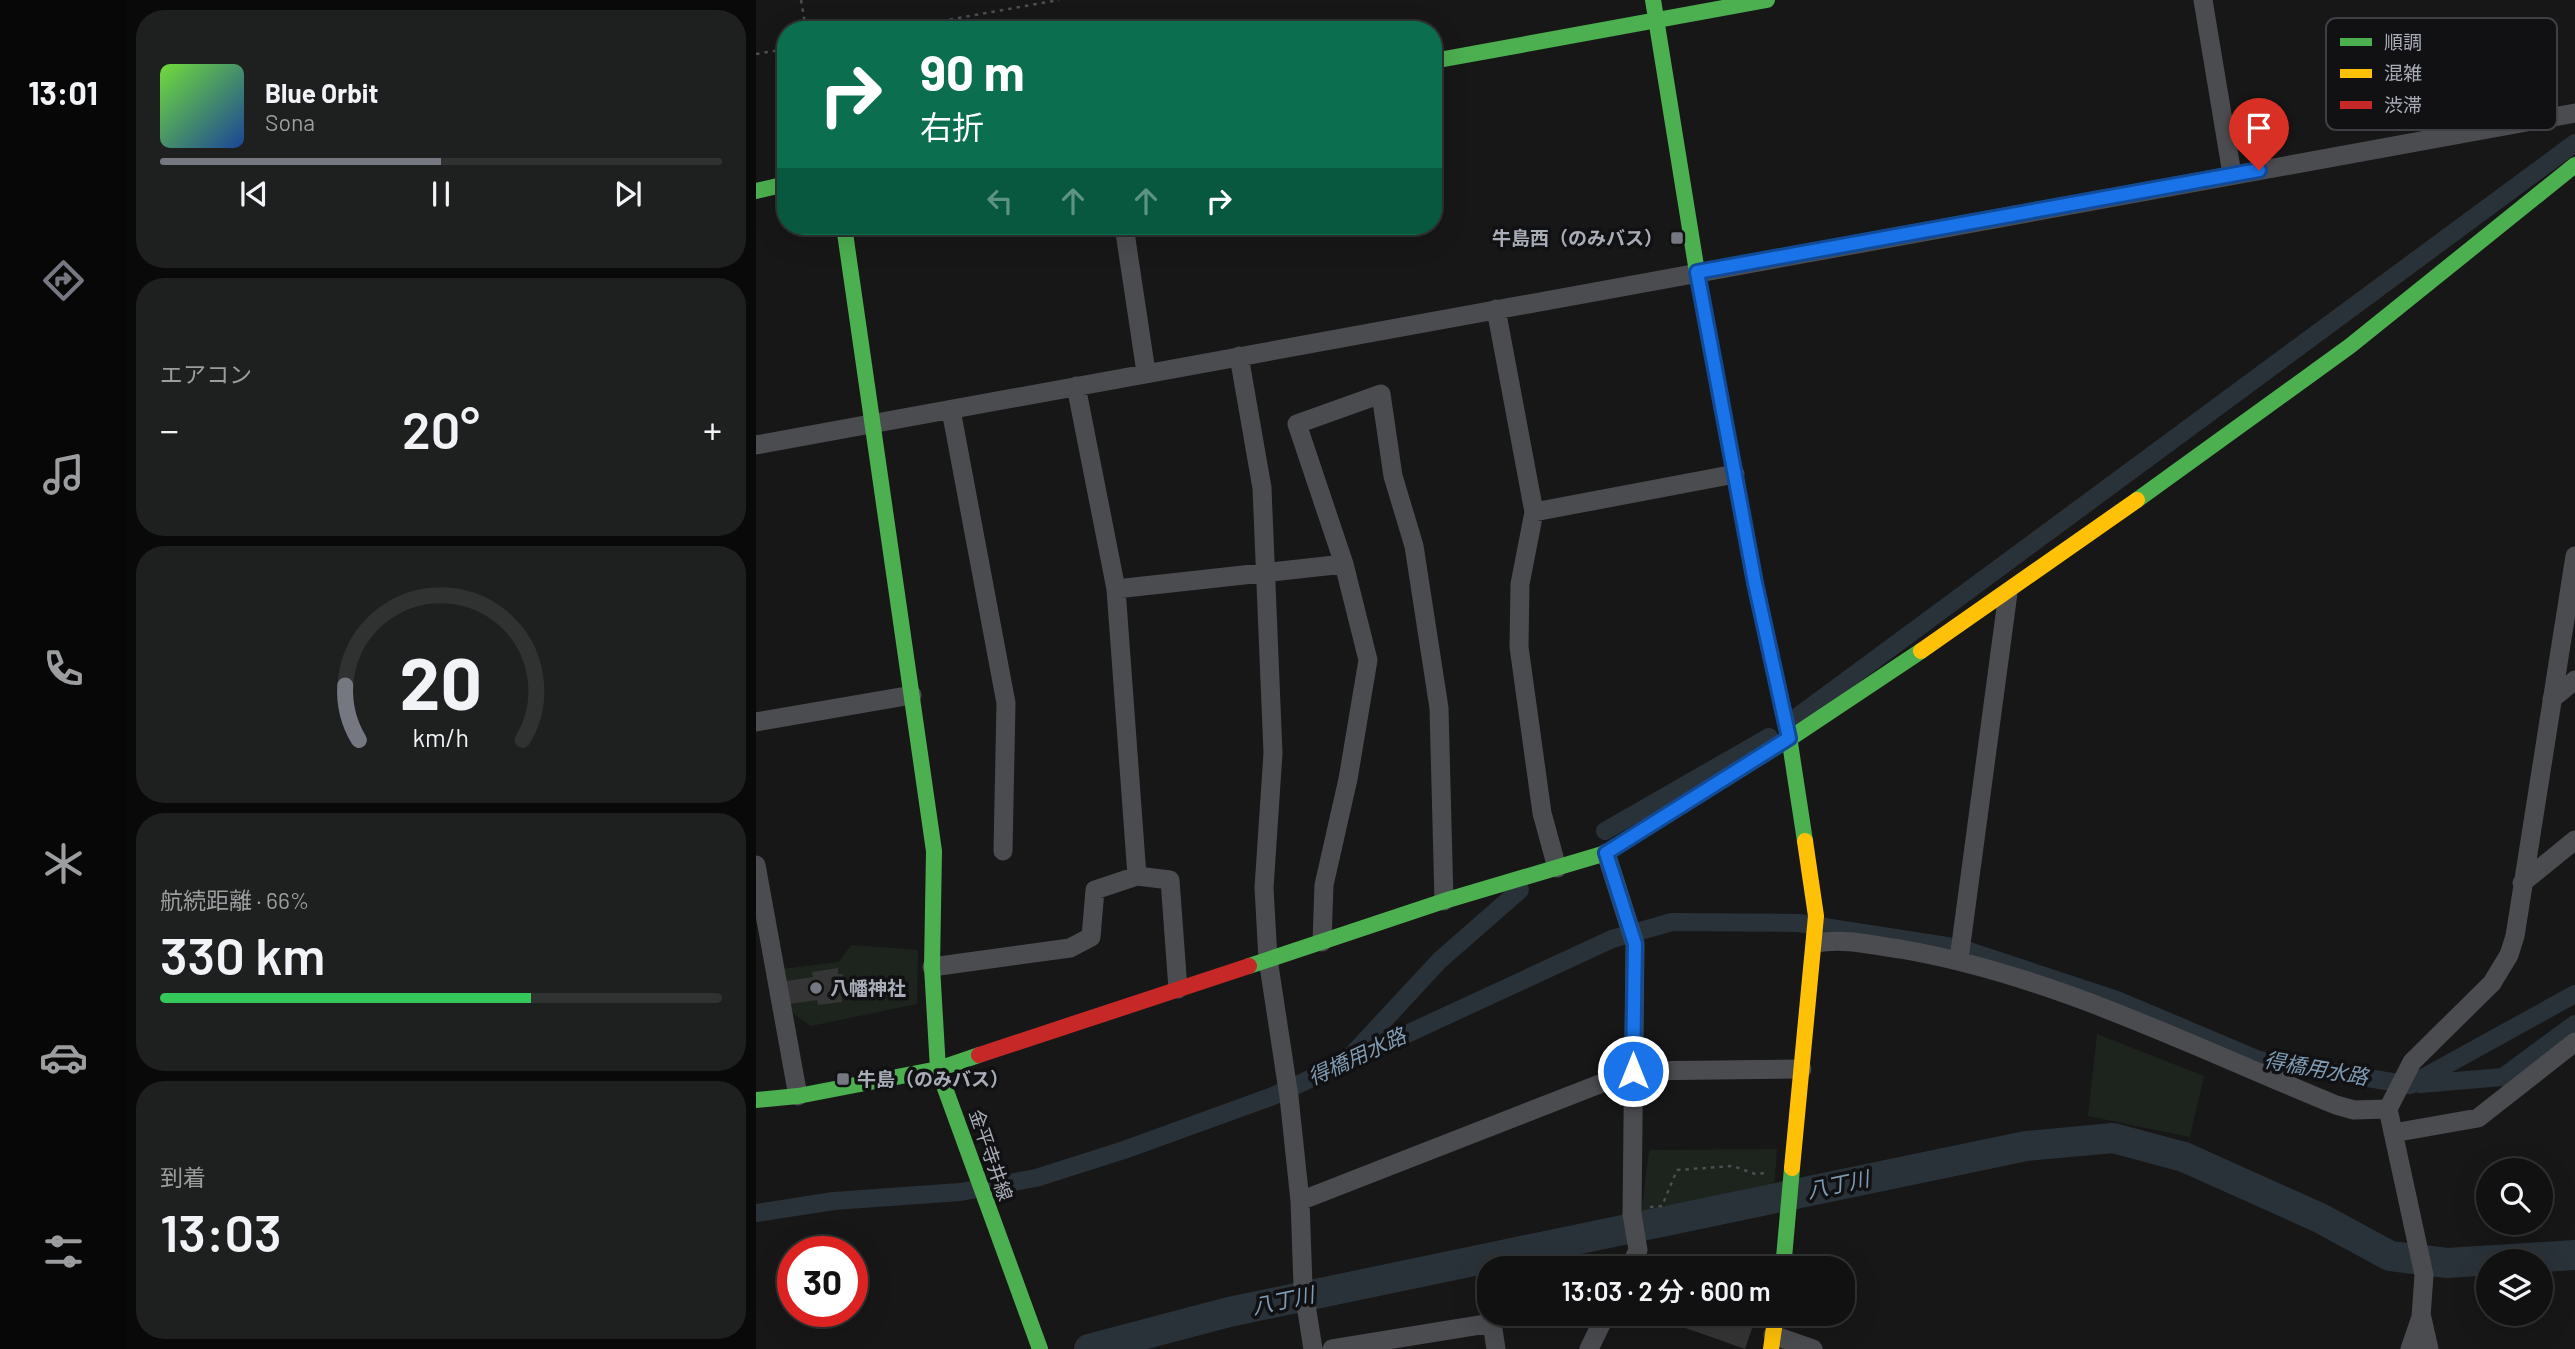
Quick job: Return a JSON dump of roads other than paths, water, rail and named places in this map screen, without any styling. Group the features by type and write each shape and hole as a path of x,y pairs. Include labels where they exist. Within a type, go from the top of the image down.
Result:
{"street":[{"path":"1653,0 1697,272 1735,474 1789,734 1816,916 1816,938 1789,1175 1784,1256"},
{"path":"1442,59 1766,0"},
{"path":"2203,0 2232,174"},
{"path":"2557,116 2575,113"},
{"path":"756,445 2479,130"},
{"path":"756,1100 798,1096 938,1069 1444,901 1606,853 2008,593 2350,346 2575,165"},
{"path":"756,191 777,186"},
{"name":"金平寺井線","path":"845,235 934,851 932,967 938,1069 1029,1325 1040,1349"},
{"path":"1125,235 1146,372"},
{"path":"1496,309 1534,512 1520,584 1518,647 1542,813 1557,868"},
{"path":"1240,356 1262,488 1266,574 1273,753 1264,888 1268,959 1300,1201 1303,1286 1312,1349"},
{"path":"1076,386 1116,589 1137,876"},
{"path":"1322,942 1324,885 1348,779 1368,660 1344,564 1297,425 1381,394 1393,476 1415,546 1439,708 1444,901"},
{"path":"951,410 1006,703 1003,851"},
{"path":"1534,512 1735,474"},
{"path":"2410,1349 2421,1317 2424,1275 2388,1109 2412,1062 2491,983 2509,955 2515,936 2575,556"},
{"path":"1116,589 1344,564"},
{"path":"1959,959 2008,593"},
{"path":"2552,699 2575,680"},
{"path":"756,722 912,695"},
{"path":"2522,883 2575,840"},
{"path":"1606,853 1635,944 1632,1212 1638,1250 1635,1256"},
{"path":"756,865 798,1096"},
{"path":"932,967 1070,948 1091,937 1095,890 1137,876 1170,880 1178,989"},
{"path":"1816,938 1838,939 1959,959 2111,1009 2336,1105 2354,1110 2388,1109"},
{"path":"2393,1133 2478,1118 2575,1042"},
{"path":"1300,1201 1633,1071 1802,1069"},
{"path":"2421,1317 2429,1349"},
{"path":"1332,1349 1492,1322 1496,1349"},
{"path":"1588,1349 1600,1326"},
{"path":"1772,1342 1813,1349"}],"waterway":[{"path":"1797,717 2575,143"},
{"path":"1605,831 1769,737"},
{"path":"1349,1058 1440,960 1520,890"},
{"name":"得橋用水路","path":"756,1213 834,1201 960,1192 1036,1178 1124,1150 1273,1096 1612,939 1672,922 1799,923 1953,947"},
{"name":"得橋用水路","path":"1969,951 2117,1000 2259,1060 2410,1085 2575,994"},
{"path":"2420,1084 2503,1077 2575,1024"},
{"name":"八丁川","path":"1089,1349 1229,1312 2026,1146 2113,1138 2184,1157 2320,1218 2390,1256 2447,1263 2575,1255"}],"place":[{"name":"牛島西（のみバス）","path":"1677,238"},
{"name":"八幡神社","path":"816,988"},
{"name":"牛島（のみバス）","path":"843,1079"}]}
